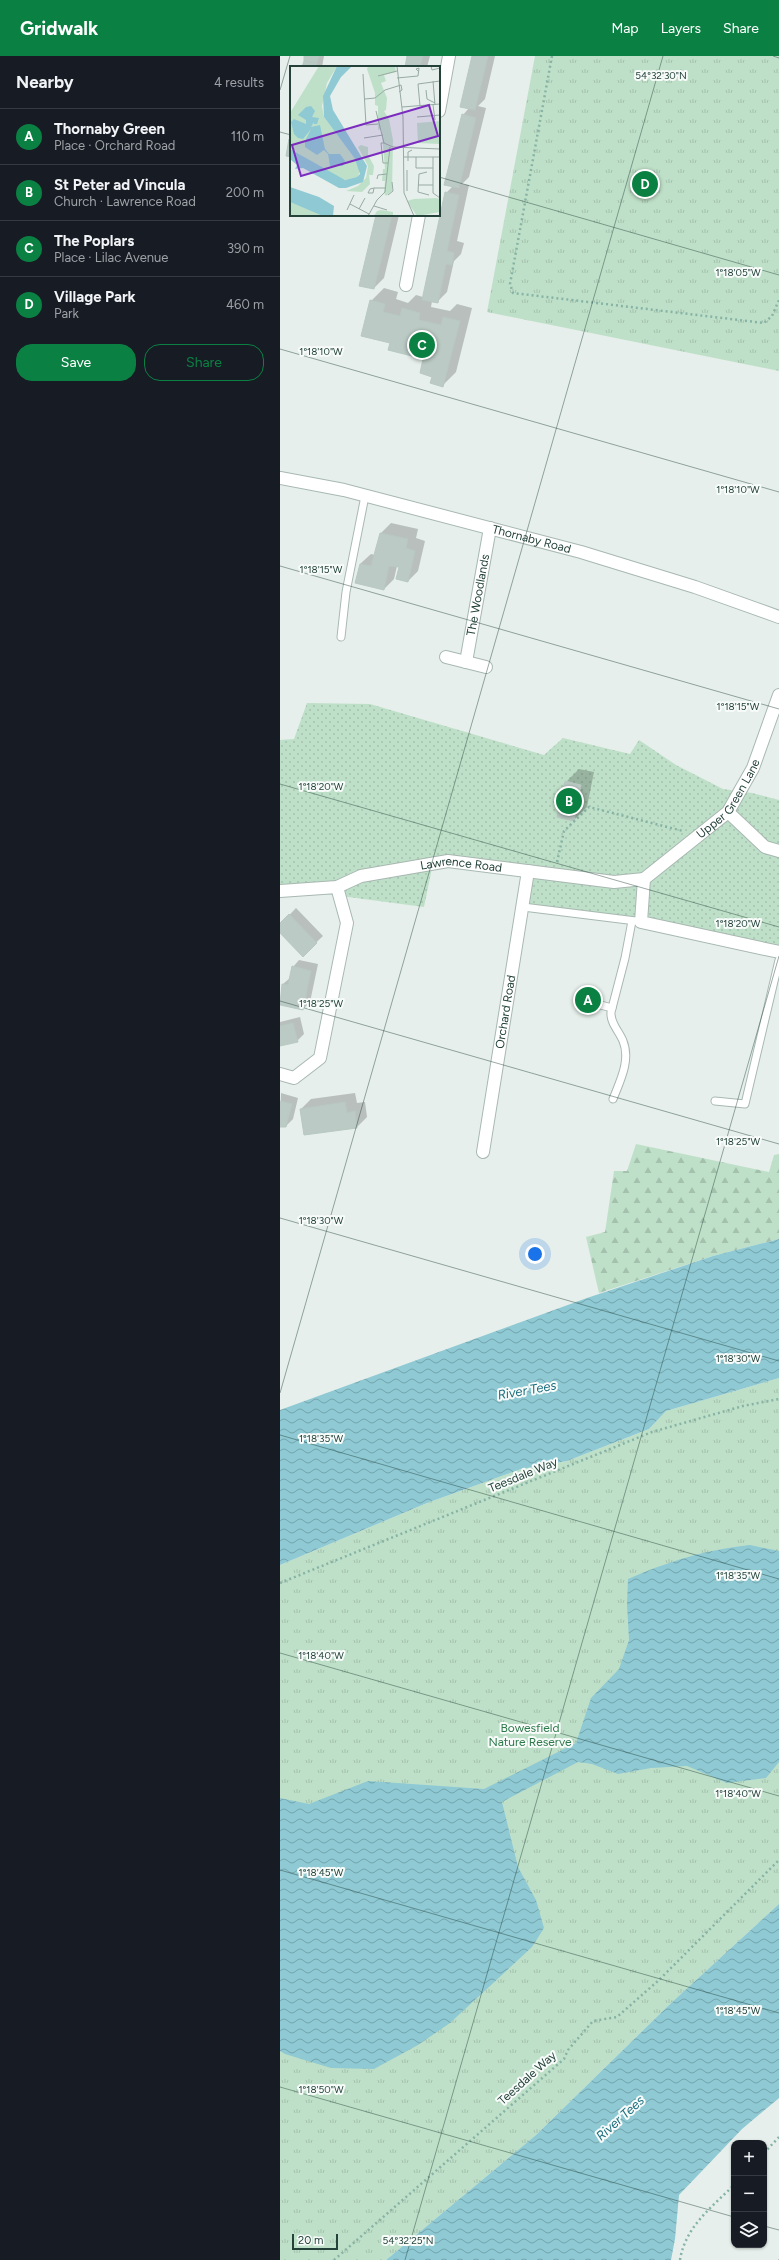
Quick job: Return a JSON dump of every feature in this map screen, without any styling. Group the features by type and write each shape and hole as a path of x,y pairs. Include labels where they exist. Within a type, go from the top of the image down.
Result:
{"street":[{"path":"440,106 449,56"},
{"path":"406,285 419,216"},
{"name":"Thornaby Road","path":"280,478 365,496 490,528 628,566 779,617"},
{"name":"The Woodlands","path":"466,662 490,528"},
{"path":"446,657 486,667"},
{"name":"Upper Green Lane","path":"644,879 728,812 753,768 776,710 779,695"},
{"path":"728,812 765,847 779,851"},
{"name":"Lawrence Road","path":"280,891 337,886 361,876 448,861 614,882 644,879"},
{"name":"Orchard Road","path":"483,1152 528,871"},
{"path":"644,879 637,921 779,952"},
{"path":"280,1074 294,1078 320,1058 347,923 337,886"}],"lane":[{"path":"341,637 346,592 365,496"},
{"path":"523,907 637,921 612,1008 611,1017 623,1041 626,1055 623,1075 613,1099"},
{"path":"715,1101 745,1104 779,960"},
{"path":"593,1003 612,1008"}],"path":[{"path":"552,56 510,284 513,293 764,324 772,316 779,300"},
{"path":"554,874 564,831 588,807 699,835"},
{"name":"Teesdale Way","path":"280,1583 652,1432 743,1406 779,1399"},
{"name":"Teesdale Way","path":"334,2260 564,2059 568,2050 593,2021 617,2017 659,1980 779,1860"},
{"path":"767,2150 779,2137"},
{"path":"680,2260 686,2241 698,2218 731,2188"}],"green space":[{"path":"535,56 779,56 779,371 487,312"},
{"path":"307,703 370,704 544,755 563,738 630,754 639,740 676,765 723,789 752,793 779,800 779,954 641,925 520,909 525,875 446,865 432,868 424,907 280,888 280,740 294,739"},
{"path":"636,1144 769,1172 774,1155 779,1154 779,1239 713,1256 599,1293 586,1237 605,1232 614,1171 627,1171"},
{"name":"Bowesfield Nature Reserve","path":"779,1378 779,1904 670,2004 536,2135 386,2260 280,2260 280,1565 427,1503 521,1469 567,1461 649,1429 666,1411"}],"water":[{"name":"River Tees","path":"779,1239 779,1378 666,1411 649,1429 567,1461 521,1469 427,1503 280,1565 280,1410 587,1298 713,1256"},
{"path":"750,1545 779,1551 779,1762 766,1778 727,1783 687,1766 651,1768 618,1774 592,1764 578,1762 502,1802 518,1867 536,1900 544,1928 532,1947 450,2023 418,2045 374,2069 331,2068 285,2054 280,2051 280,1798 309,1804 368,1781 484,1789 576,1743 591,1698 619,1669 629,1640 627,1604 628,1579 658,1567 702,1553"},
{"name":"River Tees","path":"779,1904 779,2098 742,2129 679,2195 675,2239 671,2260 386,2260 536,2135 670,2004"}],"building":[{"path":"304,56 319,56 317,63 304,61"},
{"path":"407,56 423,56 420,66 405,66"},
{"path":"472,56 488,56 475,110 460,107"},
{"path":"304,61 317,63 316,66 302,66"},
{"path":"462,114 476,118 459,188 444,185"},
{"path":"289,139 290,139 290,157 286,156"},
{"path":"445,192 459,195 447,251 454,253 452,265 446,264 438,303 422,300"},
{"path":"376,216 392,216 374,289 359,286"},
{"path":"370,300 385,304 383,312 400,316 402,308 420,313 419,320 441,325 443,317 460,321 443,387 430,383 432,377 420,373 425,350 414,347 412,356 388,350 390,343 361,336"},
{"path":"380,533 408,539 406,548 415,551 408,582 396,579 399,567 389,566 384,590 355,583 360,564 371,566"},
{"path":"565,781 581,785 574,821 557,817"},
{"path":"289,914 317,943 303,957 280,933 280,923"},
{"path":"292,966 311,971 303,1010 280,1005 282,984 288,985"},
{"path":"583,996 594,998 592,1007 581,1004"},
{"path":"293,1023 298,1042 280,1046 280,1026"},
{"path":"280,1101 292,1104 286,1127 280,1127"},
{"path":"345,1102 347,1113 355,1111 357,1128 304,1135 300,1109"}],"place":[{"name":"Village Park","path":"645,184"},
{"name":"The Poplars","path":"422,345"},
{"name":"St Peter ad Vincula","path":"569,801"},
{"name":"Thornaby Green","path":"588,1000"}]}
